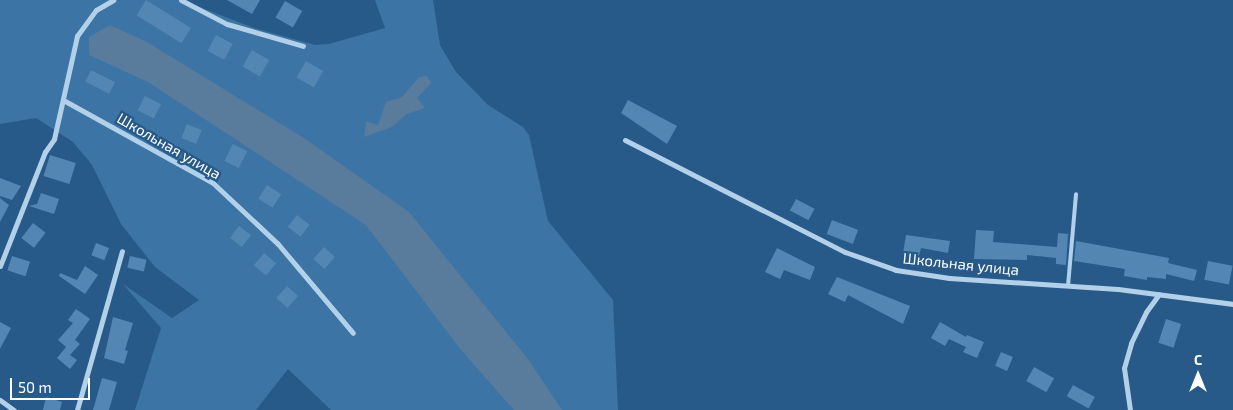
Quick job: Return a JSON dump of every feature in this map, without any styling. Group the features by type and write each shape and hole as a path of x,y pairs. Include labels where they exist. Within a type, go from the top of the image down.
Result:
{"street":[{"path":"0,266 45,152 54,139 65,101 78,36 96,10 113,0"},
{"path":"181,0 227,24 303,46"},
{"name":"Школьная улица","path":"65,101 213,184 278,244 353,333"},
{"name":"Школьная улица","path":"625,140 845,252 896,270 949,278 1159,294 1233,304"},
{"path":"77,410 122,250"},
{"path":"1130,410 1124,368 1131,343 1146,312 1159,294"},
{"path":"0,400 14,410"}],"lane":[{"path":"1068,286 1076,194"}],"shaded area":[{"path":"0,0 181,0 254,28 315,45 329,44 385,28 375,0 433,0 440,45 456,72 488,105 523,127 529,135 548,221 613,300 618,410 331,410 288,369 256,410 135,410 161,328 123,284 172,318 199,300 155,267 121,224 92,165 73,142 36,118 0,124"},
{"path":"110,25 147,42 304,138 409,212 528,359 562,410 514,410 461,350 366,225 148,82 89,55 89,37"},
{"path":"427,76 431,83 417,98 425,108 407,114 392,127 364,137 366,121 378,125 386,102 402,97 419,77"}],"building":[{"path":"146,0 191,28 181,43 136,15"},
{"path":"227,0 260,0 252,14"},
{"path":"285,1 302,11 293,27 276,17"},
{"path":"216,35 233,44 224,60 208,51"},
{"path":"252,50 269,60 260,76 242,66"},
{"path":"306,61 323,71 314,87 296,77"},
{"path":"91,70 115,82 109,94 85,82"},
{"path":"145,96 161,104 154,118 138,110"},
{"path":"628,100 677,126 667,144 621,113"},
{"path":"187,124 202,130 196,144 181,138"},
{"path":"233,144 247,151 239,168 224,161"},
{"path":"50,155 76,163 69,184 44,176"},
{"path":"0,178 21,186 12,200 0,196"},
{"path":"267,185 281,194 273,208 258,198"},
{"path":"41,193 59,199 54,214 29,206 37,204"},
{"path":"0,198 9,205 0,222"},
{"path":"796,199 815,209 808,220 790,210"},
{"path":"297,215 310,225 300,237 288,227"},
{"path":"832,220 858,230 853,244 827,234"},
{"path":"33,223 46,233 34,248 21,238"},
{"path":"239,226 251,235 242,247 230,238"},
{"path":"976,230 994,231 993,242 1057,247 1058,233 1068,234 1066,265 1056,264 1056,258 1027,255 1027,260 974,259"},
{"path":"906,235 950,241 948,253 921,248 919,256 903,253"},
{"path":"1076,241 1169,258 1168,263 1197,270 1194,281 1166,274 1166,279 1147,277 1147,280 1124,276 1125,269 1074,261"},
{"path":"96,243 109,248 104,260 91,255"},
{"path":"324,247 335,257 324,269 313,259"},
{"path":"777,248 815,267 810,280 784,270 780,279 765,272"},
{"path":"264,253 276,263 266,276 254,265"},
{"path":"12,256 30,262 25,276 7,270"},
{"path":"130,256 147,260 144,272 127,268"},
{"path":"1208,261 1233,266 1229,284 1204,280"},
{"path":"85,266 98,275 85,294 59,276 60,273 77,280"},
{"path":"837,277 910,306 903,324 848,295 845,302 828,294"},
{"path":"287,286 298,296 287,308 276,298"},
{"path":"76,309 90,319 75,340 80,344 70,355 77,360 70,369 57,358 66,347 58,340 73,323 68,320"},
{"path":"113,317 133,323 125,350 128,351 124,364 104,358"},
{"path":"1166,319 1181,324 1173,348 1158,343"},
{"path":"0,322 11,328 0,349"},
{"path":"940,322 966,337 967,335 984,342 977,358 963,352 966,347 949,339 945,346 931,338"},
{"path":"1001,352 1013,357 1007,371 995,366"},
{"path":"1034,367 1054,378 1046,392 1026,381"},
{"path":"102,378 117,382 109,410 93,410"},
{"path":"1073,385 1095,397 1089,408 1067,396"},
{"path":"46,397 62,402 60,410 43,410"}]}
